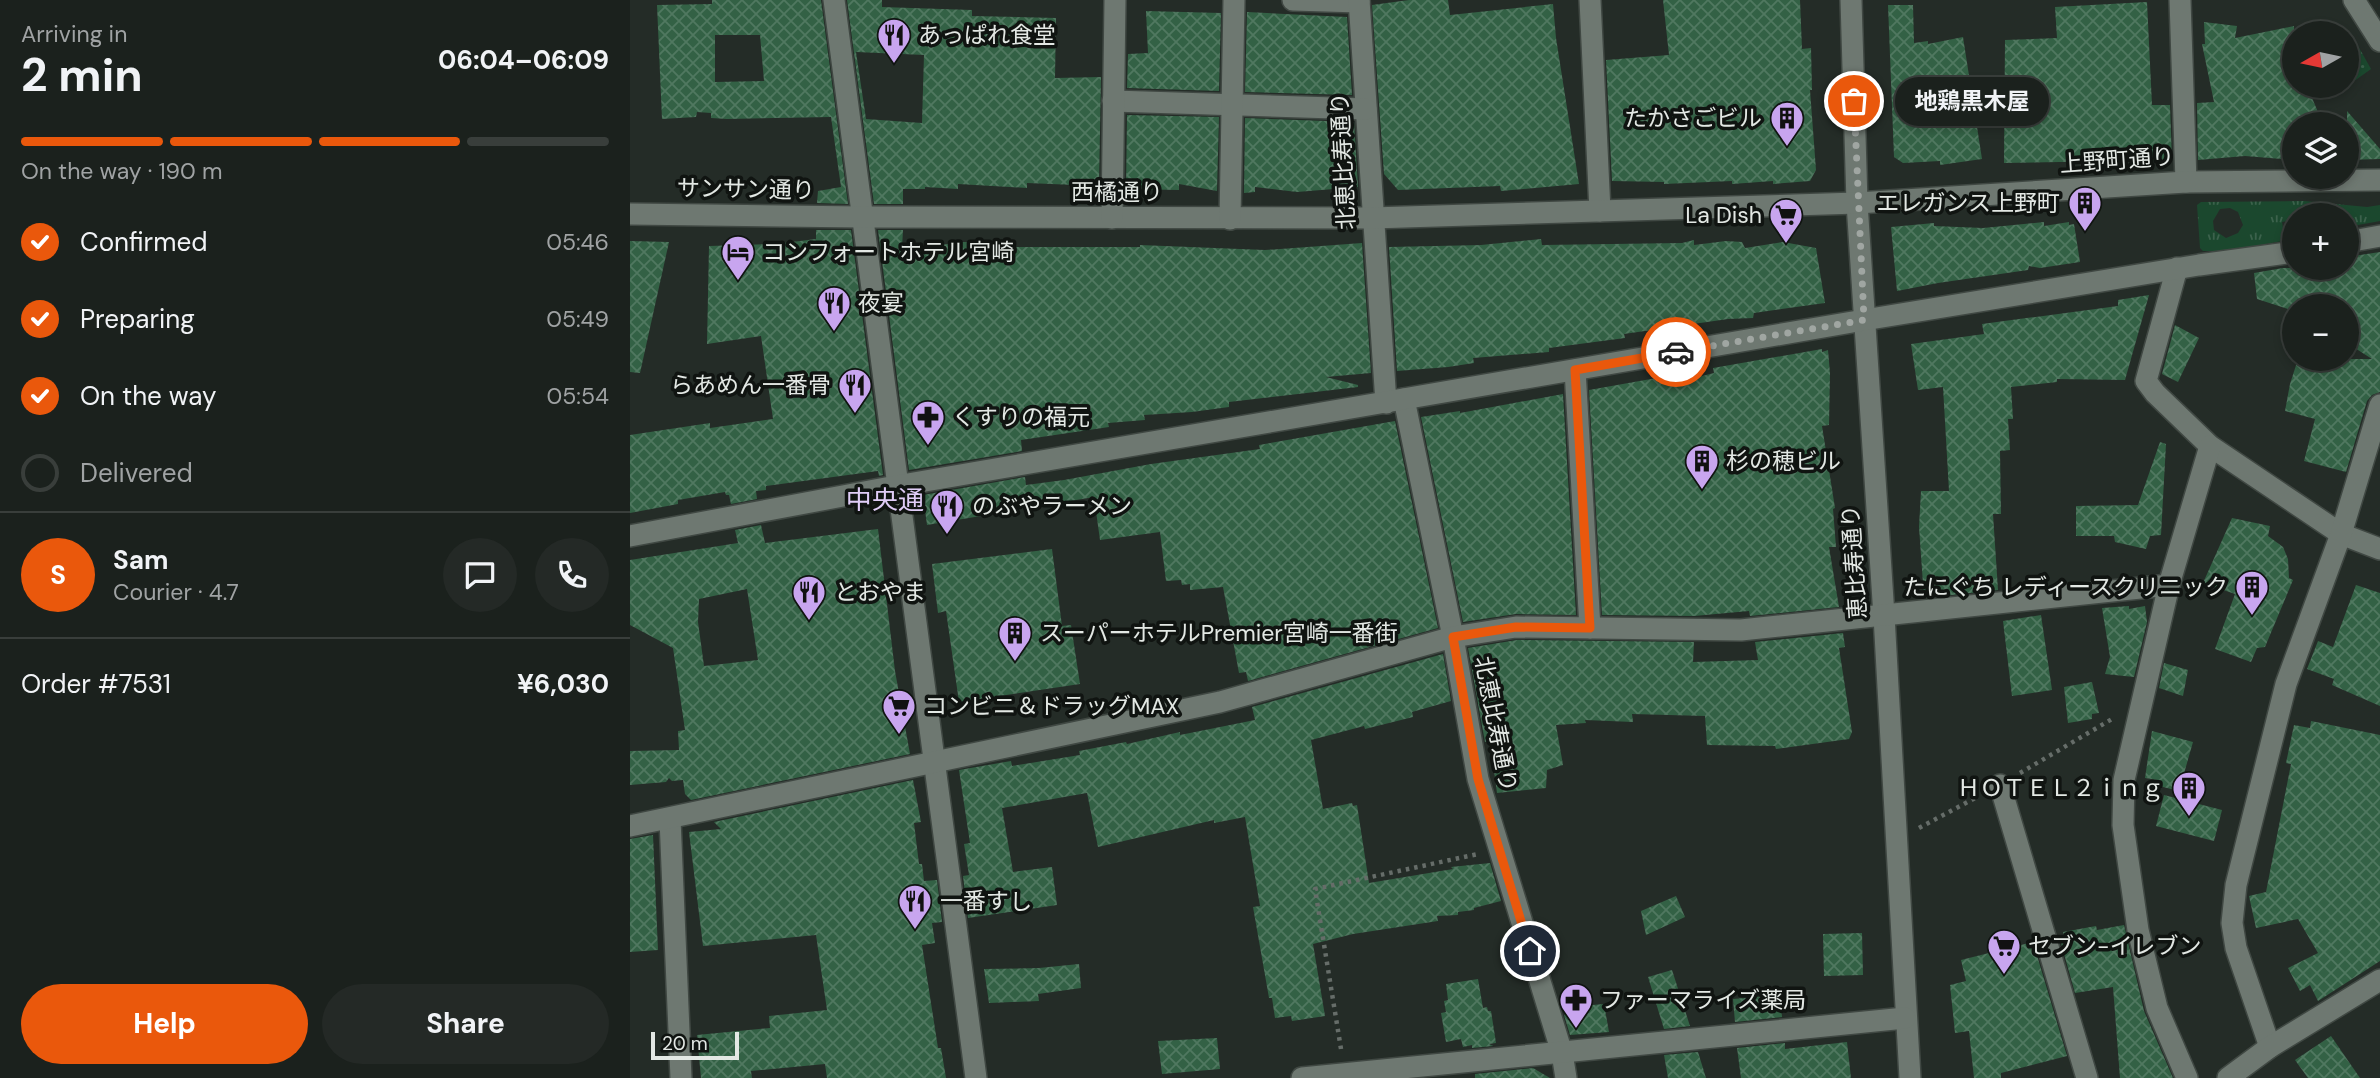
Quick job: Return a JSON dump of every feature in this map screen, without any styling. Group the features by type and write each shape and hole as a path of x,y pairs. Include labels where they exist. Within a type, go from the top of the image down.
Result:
{"street":[{"path":"834,0 976,1078"},
{"path":"1112,218 1115,0"},
{"path":"1230,219 1234,0"},
{"path":"1293,0 1359,1"},
{"path":"1590,0 1600,211"},
{"name":"恵比寿通り","path":"1851,0 1857,203 1910,1078"},
{"path":"2180,0 2186,182"},
{"path":"2354,0 2380,41"},
{"name":"北恵比寿通り","path":"1359,1 1372,218 1395,401 1453,637 1478,779 1562,1053 1566,1078"},
{"path":"1113,101 1366,109"},
{"name":"上野町通り","path":"1600,211 1857,203 2186,182 2380,180"},
{"name":"西橘通り","path":"861,217 1372,218 1600,211"},
{"name":"サンサン通り","path":"630,214 861,217"},
{"path":"2359,240 2380,236"},
{"path":"630,536 896,486 1864,320 2177,268 2282,254"},
{"path":"2177,268 2146,382 2210,446 2341,534 2380,549"},
{"path":"1575,370 1590,628"},
{"path":"2270,1047 2236,948 2232,923 2236,885 2286,684 2341,534 2380,405"},
{"path":"2187,1078 2154,995 2138,930 2123,825 2124,780 2169,585 2210,446"},
{"path":"630,826 1220,702 1453,637 1516,627 1741,630 2169,585"},
{"path":"2000,785 2087,1078"},
{"path":"670,819 681,1078"},
{"path":"2228,1078 2270,1047 2380,981"},
{"path":"1312,1078 1905,1018"}],"path":[{"path":"1345,1074 1315,889 1499,849"}],"green space":[{"path":"2359,48 2371,69 2359,78"},
{"path":"2201,202 2325,203 2282,203 2282,241 2225,251 2203,251 2200,248 2197,205","holes":["2230,208 2238,212 2243,225 2238,233 2226,238 2214,230 2213,221 2220,209"]},
{"path":"2380,205 2380,221 2359,225 2359,206"}],"building":[{"path":"712,0 821,0 848,204 817,203 818,191 841,187 831,117 727,119 711,118 711,113 697,112 696,117 662,119 657,5 712,4","holes":["715,35 760,35 764,81 715,82"]},
{"path":"847,0 882,0 882,7 972,10 972,16 1056,18 1055,78 1101,77 1099,186 1027,183 1027,188 958,184 958,189 903,189 903,204 874,204","holes":["856,52 924,55 922,123 866,119"]},
{"path":"1409,0 1448,0 1450,15 1553,4 1579,184 1501,191 1500,186 1398,190 1384,174 1372,5"},
{"path":"1663,0 1800,0 1802,49 1811,48 1810,90 1816,170 1810,181 1773,184 1773,181 1732,184 1732,181 1664,184 1612,181 1606,60 1669,55"},
{"path":"2147,2 2152,105 2170,105 2172,160 2004,163 2005,40 2057,38 2055,7"},
{"path":"1888,5 1913,5 1914,43 1928,41 1928,44 1963,37 1982,159 1940,165 1940,161 1903,163 1894,157"},
{"path":"1146,11 1221,13 1219,91 1127,88 1128,54 1148,53"},
{"path":"1247,12 1347,17 1352,95 1245,92"},
{"path":"2204,22 2237,26 2235,38 2282,28 2282,98 2312,98 2318,112 2282,112 2282,159 2245,156 2198,160 2197,103 2214,102 2202,44 2205,44"},
{"path":"1127,115 1219,117 1217,191 1179,184 1179,190 1126,189"},
{"path":"1245,118 1354,122 1358,187 1297,192 1255,187 1255,192 1244,193"},
{"path":"2359,125 2380,149 2380,159 2359,160"},
{"path":"2044,222 2044,226 2069,222 2069,225 2074,224 2080,262 2040,268 2029,266 2028,270 1897,291 1891,227 1934,223 1934,226 1983,228"},
{"path":"816,230 851,230 883,475 879,476 878,471 766,486 766,490 756,491 757,499 731,504 729,495 725,492 678,500 678,504 630,513 630,435 710,423 710,428 773,419 761,336 707,344 709,246 776,244 816,239"},
{"path":"878,230 903,230 902,248 950,242 1011,242 1011,247 1140,245 1265,250 1362,243 1371,373 1326,377 1358,387 1229,402 1229,407 1192,412 1144,415 1145,420 1108,423 1109,427 1021,440 1022,451 909,470"},
{"path":"1541,239 1542,245 1682,243 1694,240 1694,245 1726,241 1742,242 1745,248 1783,242 1816,248 1825,303 1754,313 1753,318 1624,334 1625,338 1549,348 1549,352 1473,358 1474,363 1397,371 1389,247 1481,245"},
{"path":"630,241 669,242 640,373 630,372"},
{"path":"2380,252 2380,392 2367,401 2346,472 2304,461 2315,419 2285,411 2294,371 2359,371 2359,359 2372,359 2359,351 2359,294 2282,294 2282,307 2257,299 2254,273 2282,268 2282,280 2359,280 2359,255"},
{"path":"2149,295 2125,380 2057,379 2057,382 2011,387 2013,419 2008,419 2010,450 2000,451 2001,514 1993,514 1998,590 1924,598 1919,527 1921,491 1949,491 1943,387 1918,390 1911,344 1984,334 1982,324 2118,306 2118,300"},
{"path":"2175,325 2199,338 2178,382 2162,374"},
{"path":"1822,349 1822,352 1828,350 1830,373 1829,425 1822,426 1835,508 1836,547 1829,547 1839,607 1750,616 1749,611 1694,616 1602,615 1589,390 1662,377 1665,385 1714,373 1713,368"},
{"path":"1563,394 1576,615 1516,614 1463,622 1421,417 1460,413"},
{"path":"1395,421 1438,628 1248,681 1246,672 1239,673 1223,587 1190,590 1190,584 1182,585 1181,580 1166,581 1160,532 1100,540 1094,497 927,525 923,495 1025,477 1026,485 1064,480 1151,464 1260,449 1259,445"},
{"path":"2160,442 2166,444 2161,535 2150,536 2146,549 2115,542 2114,536 2076,536 2076,506 2138,505"},
{"name":"たにぐち レディースクリニック","path":"2232,518 2270,526 2268,536 2283,547 2288,559 2289,578 2293,580 2265,647 2257,648 2251,662 2215,649 2235,594 2203,583"},
{"path":"761,525 765,543 878,529 895,671 910,754 691,800 685,794 683,780 672,781 669,778 666,782 630,785 630,751 679,750 678,731 685,730 673,648 630,625 630,560 738,543 735,530","holes":["747,589 758,660 704,666 698,622 699,599"]},
{"path":"1052,549 1062,626 1071,625 1080,684 959,702 946,611 938,613 932,564"},
{"path":"2356,585 2380,593 2380,706 2332,685 2334,679 2307,669 2318,641 2333,647"},
{"path":"2129,606 2129,609 2145,606 2147,622 2134,677 2105,674 2110,657 2102,608"},
{"path":"2041,615 2052,690 2012,696 2003,621"},
{"path":"1843,633 1845,647 1839,648 1852,732 1849,739 1776,749 1775,746 1707,745 1705,716 1632,714 1633,722 1585,720 1586,723 1556,725 1563,765 1547,770 1546,788 1497,793 1490,741 1485,742 1468,648 1517,640 1694,642 1693,662 1758,660 1755,642"},
{"path":"1443,654 1451,701 1412,712 1413,717 1311,740 1323,809 1352,803 1353,806 1357,805 1369,883 1453,869 1451,867 1490,863 1501,901 1458,912 1458,915 1437,916 1438,921 1353,934 1313,944 1325,1016 1292,1021 1291,1016 1275,1018 1253,907 1260,906 1245,817 1214,823 1214,820 1098,847 1087,793 1002,808 1013,872 1052,867 1057,905 968,918 963,876 969,875 964,844 970,843 959,770 1011,761 1012,766 1080,755 1079,751 1255,720 1252,707"},
{"path":"2164,663 2188,670 2183,696 2159,688"},
{"path":"2092,682 2099,713 2092,714 2092,719 2068,723 2064,687"},
{"path":"2311,721 2380,735 2380,961 2318,1001 2310,985 2300,991 2288,968 2318,953 2298,919 2256,928 2249,896 2266,892 2291,764 2286,763 2294,725 2310,728"},
{"path":"2152,731 2193,742 2179,791 2159,786 2159,780 2145,778"},
{"path":"913,780 921,822 914,823 919,864 922,864 924,881 937,880 942,922 932,923 935,943 922,945 938,1048 941,1048 946,1078 827,1078 825,1064 751,1071 752,1078 701,1078 697,1035 770,1028 769,1016 827,1010 816,935 703,946 689,832 721,829 714,822"},
{"name":"ＨＯＴＥＬ２ｉｎｇ","path":"2164,795 2222,810 2214,841 2156,826"},
{"path":"653,835 658,950 630,952 630,839"},
{"path":"1676,896 1685,917 1646,935 1641,911"},
{"path":"2124,925 2144,1011 2173,1078 2120,1078 2113,987 2075,993 2059,936 2064,935 2063,932 2096,926 2097,930"},
{"path":"1862,933 1863,975 1824,976 1823,934"},
{"path":"2033,942 2067,1056 2001,1073 2001,1078 1974,1078 1969,1031 1955,1033 1950,985 1966,981 1961,960"},
{"path":"1079,964 1081,988 1038,994 1039,1001 989,1003 984,969"},
{"path":"1672,970 1690,1026 1664,1029 1648,977"},
{"path":"1478,979 1483,1008 1487,1007 1488,1011 1491,1011 1496,1043 1489,1044 1493,1046 1472,1048 1472,1045 1463,1047 1461,1039 1446,1042 1441,1013 1446,1012 1446,984"},
{"path":"1780,995 1782,1017 1735,1022 1733,999"},
{"path":"1604,1004 1609,1032 1570,1035 1564,1015 1580,1006"},
{"path":"2331,1036 2360,1078 2308,1078 2295,1060"},
{"path":"1217,1038 1220,1069 1162,1074 1158,1041"},
{"path":"1847,1042 1851,1078 1741,1078 1737,1048 1785,1043 1785,1049"},
{"path":"1698,1052 1706,1078 1668,1078 1664,1055"},
{"path":"1533,1068 1550,1078 1475,1078 1475,1074"}],"way so far":[{"path":"1676,352 1864,320 1854,101"}],"place":[{"name":"あっぱれ食堂","path":"894,65"},
{"name":"地鶏黒木屋","path":"1854,101"},
{"name":"たかさごビル","path":"1787,148"},
{"name":"エレガンス上野町","path":"2085,233"},
{"name":"La Dish","path":"1786,245"},
{"name":"コンフォートホテル宮崎","path":"738,282"},
{"name":"夜宴","path":"834,333"},
{"name":"らあめん一番骨","path":"855,415"},
{"name":"くすりの福元","path":"928,447"},
{"name":"杉の穂ビル","path":"1702,491"},
{"name":"のぶやラーメン","path":"947,536"},
{"name":"たにぐち レディースクリニック","path":"2252,617"},
{"name":"とおやま","path":"809,622"},
{"name":"スーパーホテルPremier宮崎一番街","path":"1015,663"},
{"name":"コンビニ＆ドラッグMAX","path":"899,736"},
{"name":"ＨＯＴＥＬ２ｉｎｇ","path":"2189,818"},
{"name":"一番すし","path":"915,931"},
{"name":"セブン-イレブン","path":"2004,976"},
{"name":"ファーマライズ薬局","path":"1576,1030"}],"district":[{"name":"中央通","path":"885,500"}],"route":[{"path":"1530,951 1478,779 1453,637 1516,627 1590,628 1575,370 1676,352"}]}
